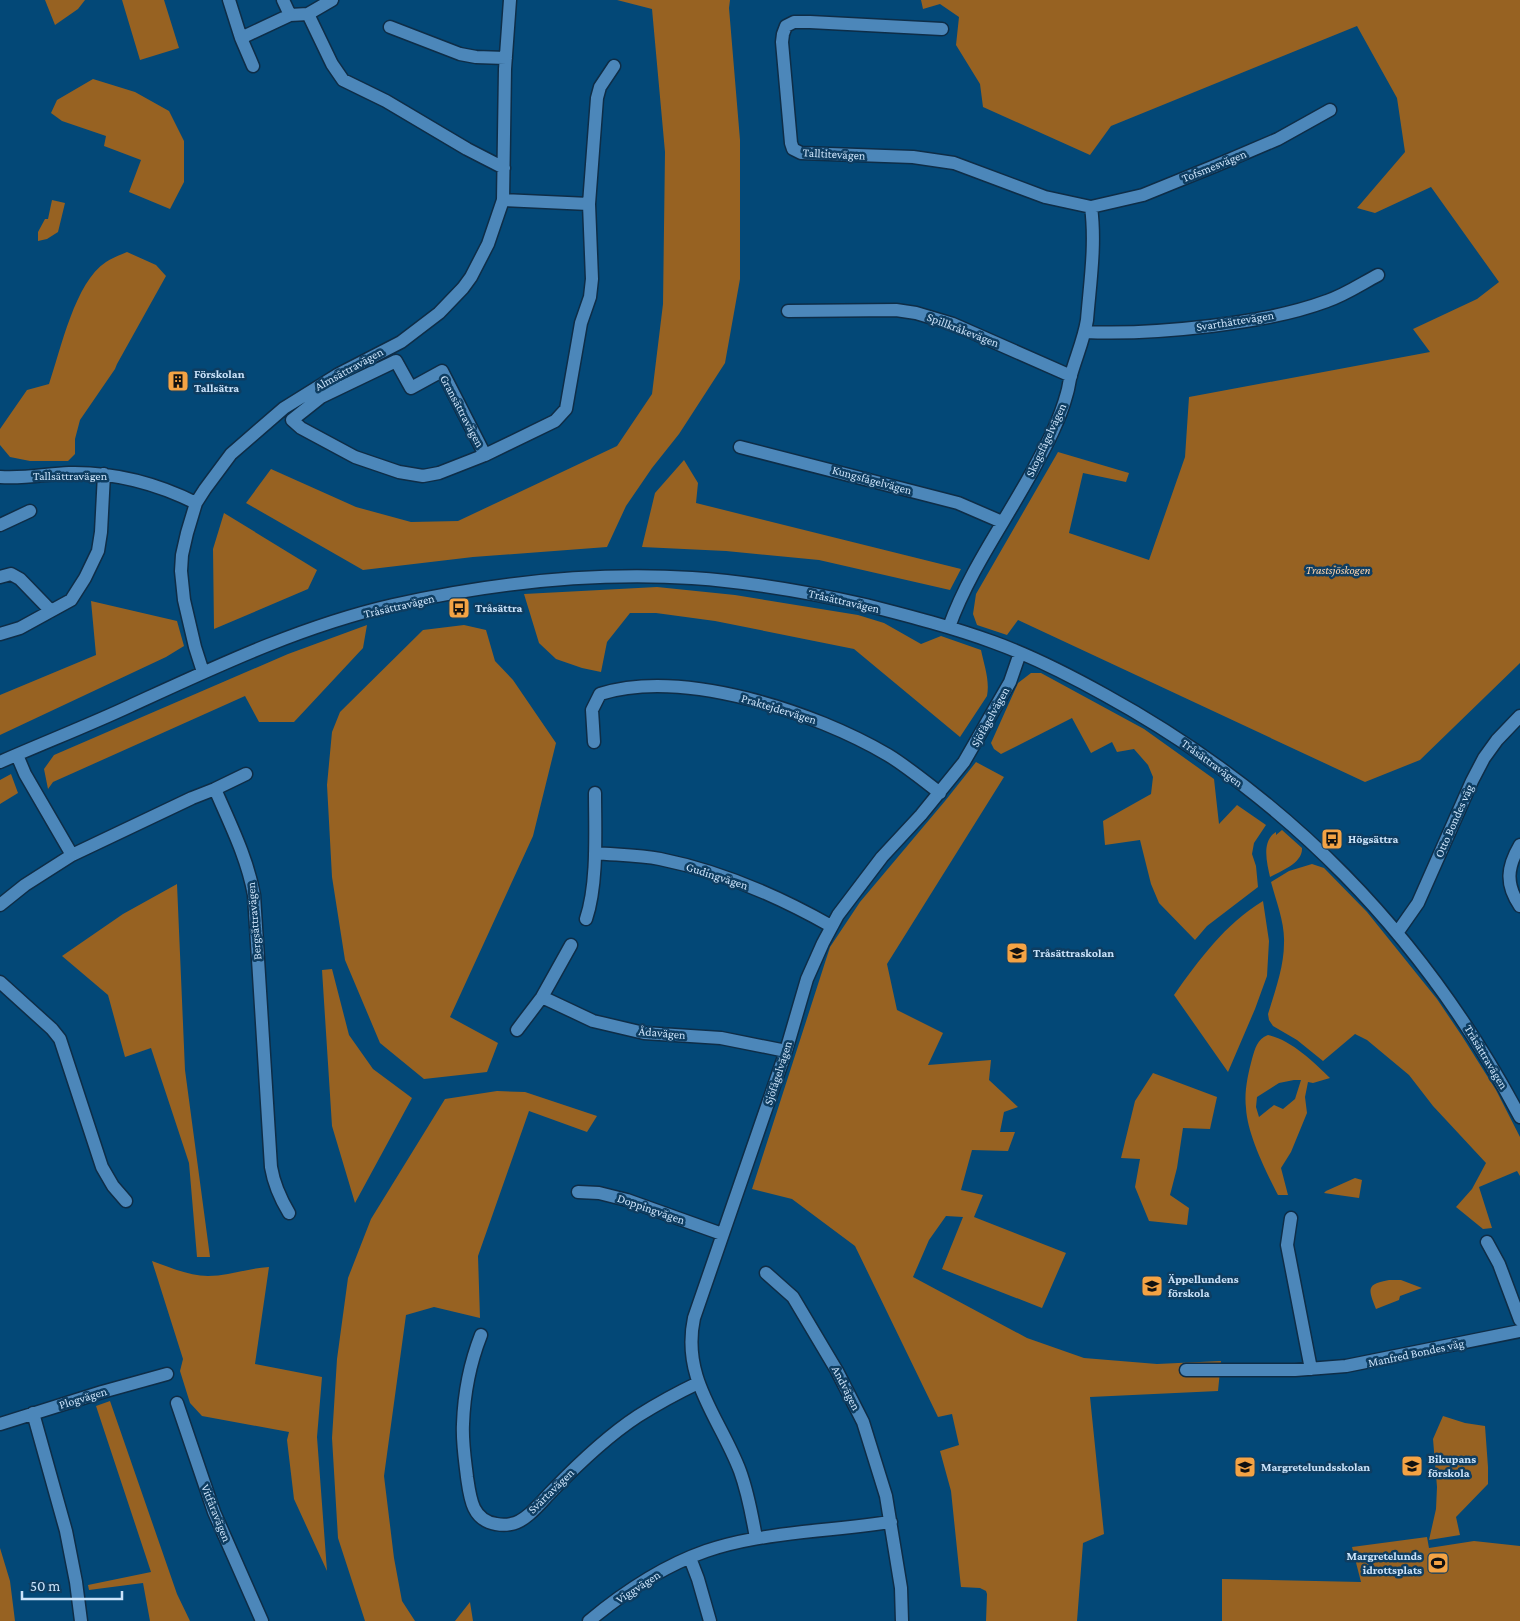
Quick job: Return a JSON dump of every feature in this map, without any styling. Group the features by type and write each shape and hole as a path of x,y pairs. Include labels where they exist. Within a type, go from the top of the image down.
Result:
{"street":[{"path":"229,0 241,38 253,66"},
{"path":"283,0 290,15"},
{"path":"241,38 290,15 308,14 332,0"},
{"name":"Almsättravägen","path":"203,672 184,600 182,579 183,547 196,503 205,489 231,454 284,408 336,374 401,342 439,313 471,277 488,244 503,200 506,58 510,0"},
{"path":"308,14 332,64 343,80 386,100 467,149 504,168"},
{"name":"Talltitevägen","path":"942,29 810,22 794,22 786,26 782,34 782,42 793,149 802,153 913,157 954,164 1045,197 1091,207"},
{"path":"390,28 460,54 476,57 506,58"},
{"path":"503,200 589,204 597,98 600,87 614,66"},
{"name":"Tofsmesvägen","path":"1091,207 1143,195 1217,165 1278,139 1330,110"},
{"name":"Gransättravägen","path":"485,455 442,371 411,388 396,361 321,397 292,420 301,428 355,457 376,465 423,476 440,472 485,455 555,421 566,409 581,323 590,297 592,279 589,204"},
{"name":"Skogsfågelvägen","path":"949,627 958,602 1033,470 1061,412 1085,332 1093,246 1091,207"},
{"name":"Svarthättevägen","path":"1085,332 1144,332 1185,329 1270,316 1304,309 1328,301 1378,275"},
{"name":"Spillkråkevägen","path":"788,311 896,310 916,312 953,324 1071,376"},
{"name":"Kungsfågelvägen","path":"740,447 958,503 1002,522"},
{"name":"Tallsättravägen","path":"0,477 72,473 104,474 143,481 196,503"},
{"path":"0,634 20,628 71,600 85,578 98,551 101,532 104,474"},
{"path":"0,525 30,511"},
{"path":"0,576 11,574 20,579 51,611"},
{"name":"Tråsättravägen","path":"0,762 126,708 203,672 277,642 334,622 389,606 505,585 576,578 691,578 763,585 820,594 949,627 1020,653 1076,680 1131,710 1182,741 1241,783 1323,853 1353,883 1397,933 1460,1014 1496,1072 1520,1117"},
{"name":"Sjöfågelvägen","path":"756,1538 750,1504 739,1470 698,1383 691,1354 694,1318 786,1051 808,979 831,926 882,857 940,793 964,762 1010,682 1020,653"},
{"name":"Praktejdervägen","path":"594,742 592,710 600,694 630,687 665,687 699,690 748,698 838,729 888,755 940,793"},
{"name":"Otto Bondes väg","path":"1397,933 1418,903 1484,758 1497,740 1520,716"},
{"path":"16,755 72,855"},
{"path":"0,905 25,885 72,855 246,774"},
{"name":"Bergsättravägen","path":"215,789 247,863 252,886 271,1167 278,1196 289,1213"},
{"path":"586,919 590,907 595,853 595,793"},
{"path":"1520,845 1510,866 1509,876 1513,894 1520,906"},
{"name":"Gudingvägen","path":"595,853 660,859 711,872 760,891 831,926"},
{"path":"517,1030 542,997 571,945"},
{"path":"0,982 52,1028 60,1039 102,1167 113,1186 126,1201"},
{"name":"Ådavägen","path":"542,997 593,1020 644,1033 720,1038 786,1051"},
{"name":"Doppingvägen","path":"578,1192 609,1195 722,1234"},
{"path":"1291,1218 1287,1245 1311,1369"},
{"path":"1487,1242 1499,1264 1520,1320"},
{"name":"Andvägen","path":"766,1273 792,1297 833,1363 863,1422 886,1496 901,1588 902,1621"},
{"name":"Manfred Bondes väg","path":"1186,1370 1311,1369 1366,1363 1520,1331"},
{"name":"Svärtavägen","path":"481,1335 474,1352 465,1400 463,1426 469,1494 477,1515 492,1523 512,1524 520,1521 613,1434 638,1416 698,1383"},
{"name":"Plogvägen","path":"0,1424 167,1374"},
{"name":"Vitfåravägen","path":"177,1403 214,1512 262,1621"},
{"path":"33,1413 66,1531 81,1621"},
{"path":"756,1538 891,1522"},
{"name":"Viggvägen","path":"589,1621 643,1582 690,1558 706,1551 756,1538"},
{"path":"690,1558 710,1621"}],"green space":[{"path":"45,0 85,0 78,9 55,25"},
{"path":"122,0 164,0 179,48 140,60"},
{"path":"617,0 730,0 729,8 740,140 740,279 725,363 679,434 652,468 626,506 607,547 473,557 363,570 246,503 271,469 356,507 411,522 458,521 617,446 652,394 663,304 665,152 652,9"},
{"name":"Trastsjöskogen","path":"921,0 1520,0 1520,663 1420,760 1365,782 1018,620 1007,635 977,625 973,614 976,594 1058,452 1129,473 1126,482 1083,473 1069,533 1149,560 1185,457 1189,397 1430,352 1413,329 1477,299 1499,282 1431,187 1375,213 1357,208 1405,152 1397,98 1357,26 1111,126 1090,155 983,107 980,84 956,45 959,17 940,4 923,9"},
{"path":"93,79 135,92 169,111 184,141 184,182 170,209 129,192 141,160 104,146 106,136 62,121 51,113 57,100"},
{"path":"52,200 65,203 58,232 47,239 38,241 38,232 45,219 48,219"},
{"path":"127,252 156,265 166,276 115,369 80,420 75,439 75,454 68,461 30,461 10,457 0,445 0,429 27,390 49,384 70,317 86,285 95,272 106,262"},
{"path":"684,460 698,483 696,503 961,569 950,590 819,560 726,551 642,547 655,493"},
{"path":"224,513 317,570 308,589 214,629 213,549"},
{"path":"657,587 735,595 858,615 884,623 921,644 941,636 981,650 987,678 987,696 960,737 854,649 715,621 656,613 630,613 607,642 601,672 582,668 556,659 539,643 524,594"},
{"path":"91,601 177,621 184,646 166,657 0,735 0,695 96,655"},
{"path":"367,625 363,648 294,722 259,722 245,696 53,782 48,789 44,769 54,755 288,654"},
{"path":"464,625 486,630 495,661 513,680 556,743 533,836 450,1017 498,1043 487,1072 424,1079 380,1043 345,960 332,877 327,785 332,732 340,712 423,630"},
{"path":"1031,673 1041,673 1144,729 1214,779 1219,824 1237,805 1266,825 1254,843 1252,854 1256,866 1258,887 1207,926 1195,940 1159,903 1151,884 1140,840 1105,845 1103,821 1151,794 1153,777 1148,765 1134,749 1117,752 1112,742 1091,753 1072,718 1001,754 994,749 991,743 1018,683"},
{"path":"976,762 1004,777 887,964 897,1010 943,1033 928,1065 991,1060 989,1080 1018,1107 1004,1112 1000,1132 1015,1132 1008,1151 972,1150 961,1190 983,1195 974,1217 1066,1253 1042,1308 942,1269 963,1217 946,1216 929,1240 913,1277 1027,1338 1084,1358 1157,1364 1221,1361 1218,1391 1090,1397 1104,1534 1083,1543 1077,1621 986,1621 986,1591 980,1588 961,1587 951,1491 940,1451 959,1445 952,1414 938,1417 855,1246 792,1199 752,1189 830,947 860,902"},
{"path":"11,774 18,793 0,804 0,780"},
{"path":"1282,830 1302,848 1301,853 1299,858 1290,866 1270,877 1266,853 1268,841 1276,832 1276,835"},
{"path":"1312,864 1324,868 1367,912 1437,999 1496,1090 1520,1137 1520,1176 1517,1171 1479,1187 1492,1228 1483,1229 1456,1207 1472,1189 1486,1163 1433,1106 1409,1075 1367,1040 1355,1034 1323,1061 1297,1040 1273,1026 1269,1020 1268,1014 1281,970 1284,952 1282,920 1271,882 1289,871"},
{"path":"177,884 185,1070 210,1257 197,1257 189,1163 151,1048 125,1057 108,995 62,956 123,914"},
{"path":"1263,901 1269,941 1267,976 1228,1072 1174,995 1203,956 1225,932 1249,910"},
{"path":"332,969 349,1035 373,1069 412,1098 355,1203 332,1126 322,970"},
{"path":"1268,1035 1285,1041 1310,1059 1330,1078 1313,1083 1308,1082 1305,1097 1307,1113 1291,1152 1281,1168 1288,1195 1278,1195 1258,1152 1247,1118 1246,1096 1249,1071 1255,1048","holes":["1301,1080 1295,1099 1283,1109 1274,1105 1259,1117 1256,1107 1257,1097 1279,1083"]},
{"path":"1153,1073 1217,1097 1210,1129 1183,1128 1177,1168 1170,1195 1189,1208 1187,1225 1149,1221 1135,1187 1140,1159 1121,1158 1135,1101"},
{"path":"497,1091 525,1092 597,1116 587,1132 529,1111 478,1256 480,1318 434,1307 406,1315 384,1476 394,1558 402,1601 415,1621 365,1621 338,1538 332,1438 337,1359 348,1278 371,1219 445,1099"},
{"path":"1355,1178 1362,1180 1359,1198 1324,1193 1326,1191"},
{"path":"152,1261 186,1273 201,1276 223,1275 269,1267 255,1364 322,1377 317,1437 327,1571 294,1499 287,1440 289,1432 202,1416 190,1403 180,1371 183,1359"},
{"path":"1401,1280 1422,1288 1400,1296 1399,1300 1376,1309 1371,1297 1371,1289 1376,1283"},
{"path":"110,1401 177,1594 190,1621 150,1621 143,1583 89,1590 88,1585 151,1572 96,1406"},
{"path":"1443,1416 1465,1423 1485,1426 1488,1484 1456,1517 1460,1535 1429,1540 1436,1509 1437,1487 1433,1439"},
{"name":"Margretelunds idrottsplats","path":"1427,1537 1429,1548 1474,1541 1520,1546 1520,1621 1222,1621 1222,1579 1361,1582 1352,1547"},
{"path":"0,1548 10,1581 15,1621 0,1621"},
{"path":"470,1602 473,1621 455,1621"}],"place":[{"name":"Förskolan Tallsätra","path":"178,381"},
{"name":"Tråsättra","path":"459,608"},
{"name":"Högsättra","path":"1332,839"},
{"name":"Tråsättraskolan","path":"1017,953"},
{"name":"Äppellundens förskola","path":"1152,1286"},
{"name":"Bikupans förskola","path":"1412,1466"},
{"name":"Margretelundsskolan","path":"1245,1467"},
{"name":"Margretelunds idrottsplats","path":"1438,1563"}]}
